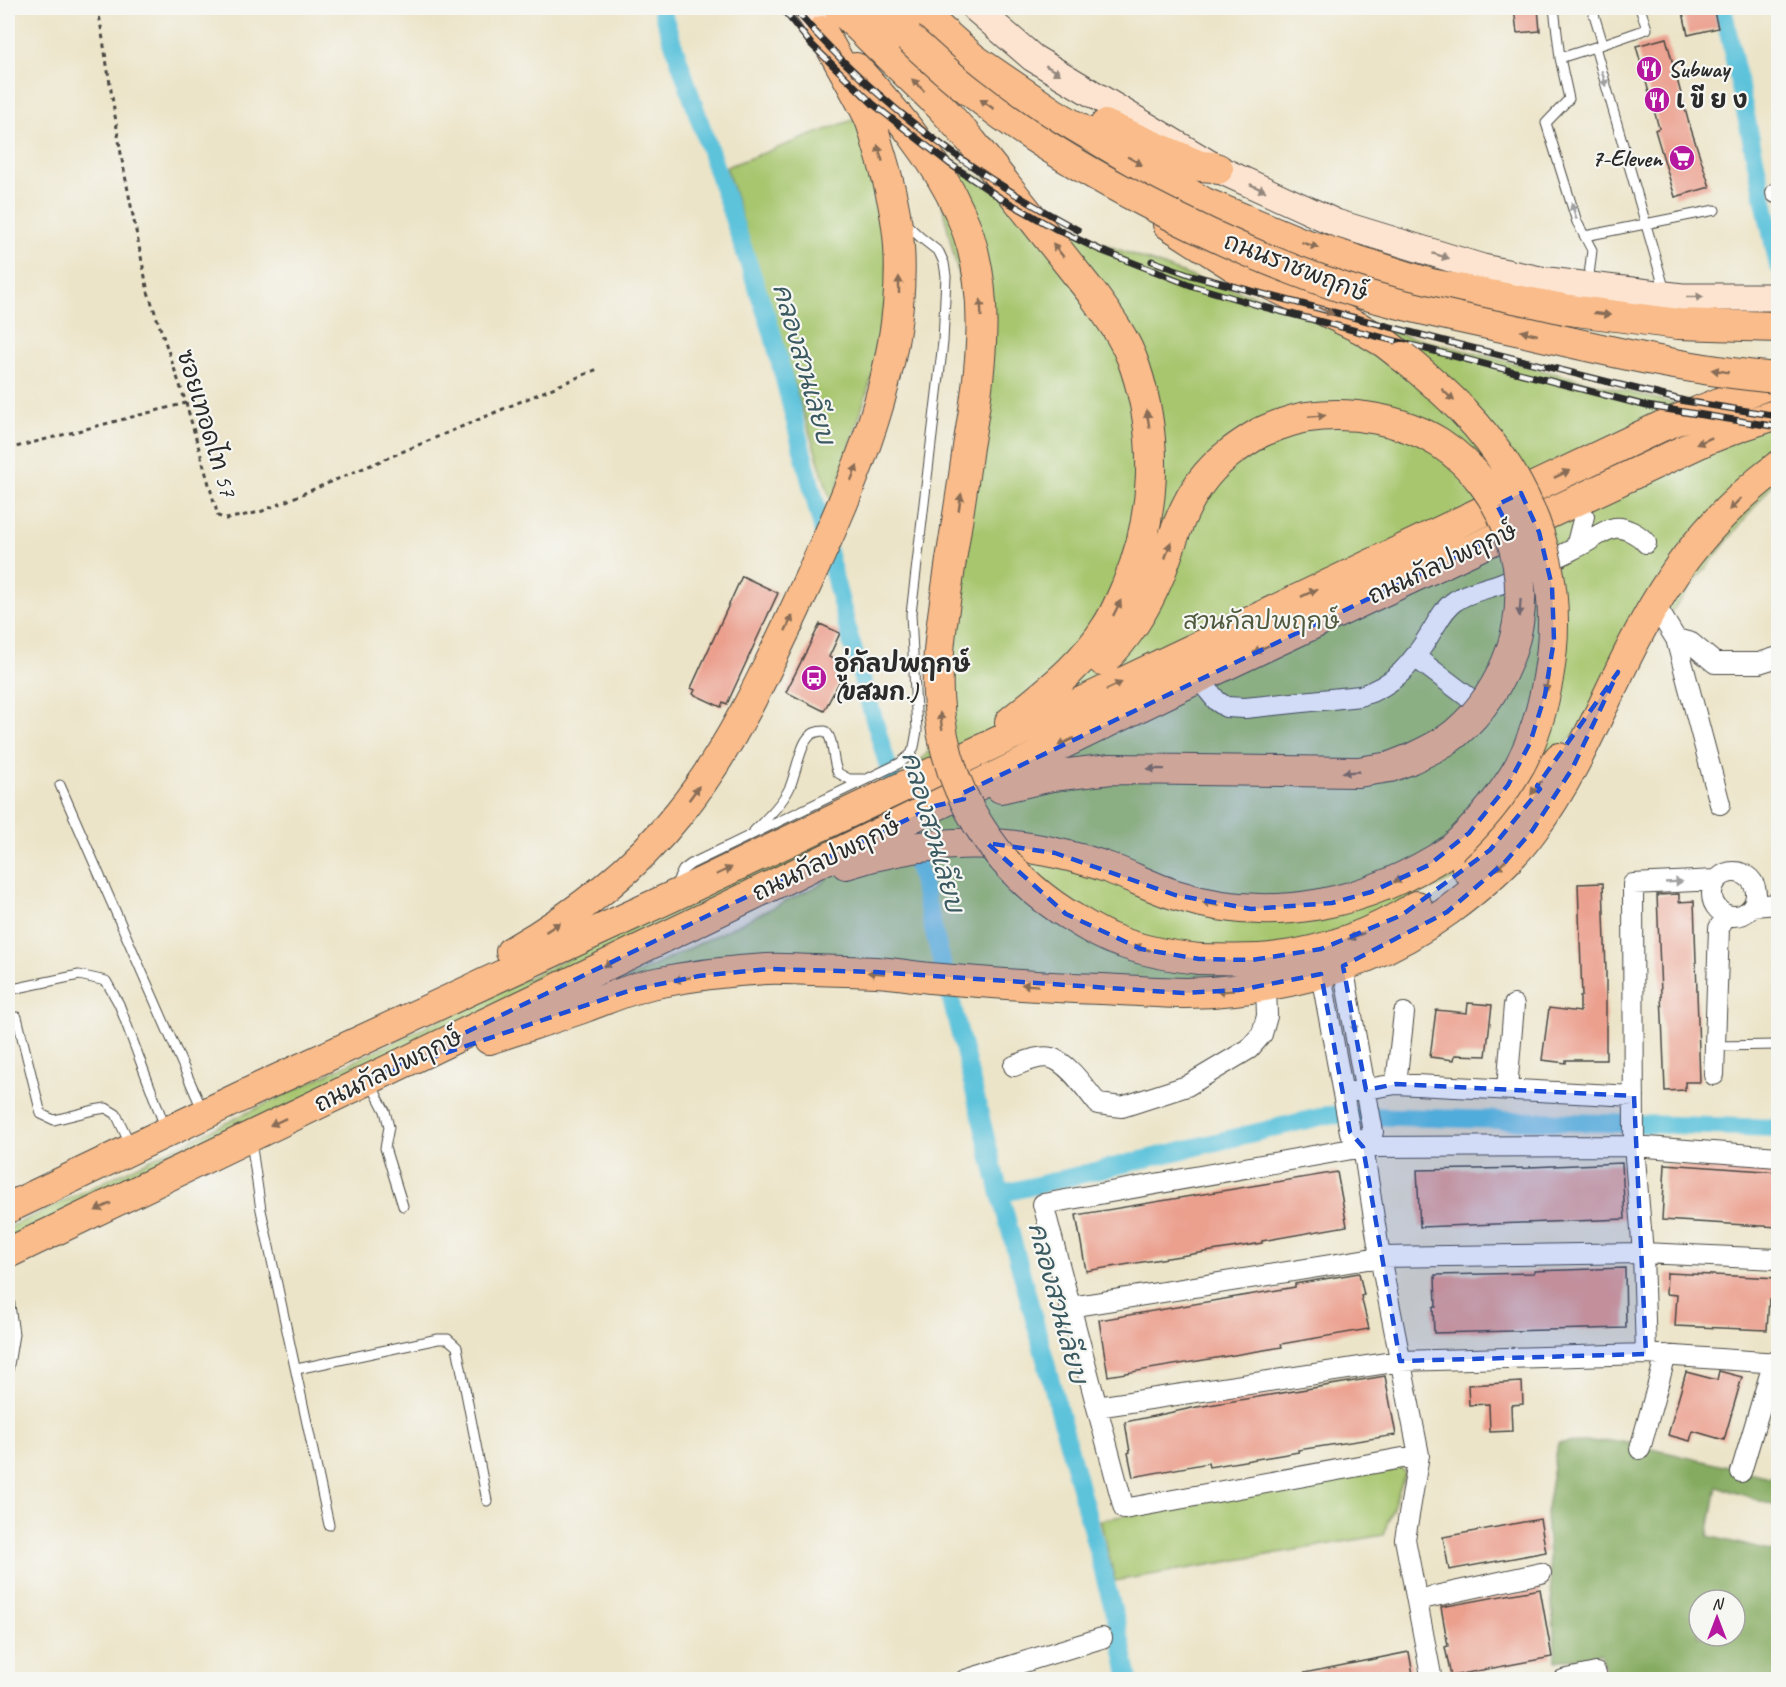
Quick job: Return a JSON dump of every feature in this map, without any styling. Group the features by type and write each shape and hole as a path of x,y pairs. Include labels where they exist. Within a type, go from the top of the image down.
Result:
{"main road":[{"name":"ถนนราชพฤกษ์","path":"879,8 909,38 975,95 1032,136 1113,185 1164,212 1281,265 1344,288 1406,305 1625,355 1739,375 1779,379"},
{"name":"ถนนราชพฤกษ์","path":"916,8 974,59 1053,113 1203,202 1302,243 1431,284 1569,310 1678,324 1779,327"},
{"path":"975,8 1033,58 1218,169 1336,223 1483,268 1540,280 1682,297 1779,297"},
{"path":"263,1086 377,1022 535,939 589,901 652,844 679,814 723,751 764,676 832,528 868,439 889,365 899,302 899,245 889,180 869,118 822,15"},
{"path":"822,15 921,146 960,212 974,253 981,305 978,390 951,560 939,652 938,696 948,756 966,804 987,840 1009,866 1042,897 1090,928 1114,940 1168,955 1199,959 1277,958 1321,948 1383,925 1433,896 1474,863 1503,833 1618,672"},
{"path":"822,15 941,107 972,142 1108,314 1134,365 1149,422 1152,477 1147,522 1134,567 1119,606 1108,626 1077,665 973,753"},
{"path":"894,840 929,846 971,843 1026,847 1083,860 1211,905 1251,909 1293,908 1332,903 1371,892 1429,865 1452,849 1494,804 1516,771 1530,743 1545,695 1552,650 1554,613 1552,586 1539,532 1511,472 1463,409 1385,343 1360,328 1238,269 1175,229 1120,189 1057,136 1005,91 974,59"},
{"path":"1053,113 1085,116 1200,166 1218,169"},
{"name":"ถนนกัลปพฤกษ์","path":"8,1208 263,1086 671,897 877,782 973,753 1662,426 1779,379"},
{"name":"ถนนกัลปพฤกษ์","path":"8,1253 748,897 852,862 894,840 927,810 1198,678 1708,439 1779,414"},
{"path":"927,810 1023,782 1079,772 1144,769 1358,772 1390,767 1442,743 1455,734 1477,712 1495,688 1509,658 1518,626 1521,591 1516,552 1502,514 1481,481 1456,455 1440,443 1409,428 1374,418 1336,415 1290,420 1261,432 1227,454 1201,482 1180,518 1153,591 1142,612 1116,648 1079,681 973,753"},
{"path":"369,1079 651,984 699,976 769,969 876,972 1074,988 1183,993 1266,986 1332,970 1416,931 1447,912 1478,887 1532,831 1572,769 1618,672 1654,605 1678,567 1736,502 1779,466"}],"street":[{"path":"1576,547 1584,516"},
{"path":"1198,678 1217,701 1226,707 1256,707 1360,696 1376,691 1407,667 1444,611 1455,601 1474,592 1502,584 1615,528 1641,537 1646,543"},
{"path":"1654,605 1676,639 1720,804"},
{"path":"1676,639 1691,643 1715,663 1759,663 1779,657"},
{"path":"1415,657 1472,700"},
{"path":"1640,1449 1656,1354 1643,1253 1634,1122 1633,885 1716,880 1728,872 1743,873 1754,884 1756,891 1753,906"},
{"path":"1716,880 1711,893 1712,900 1720,912 1727,915 1741,915 1753,906 1779,904"},
{"path":"1714,1075 1719,928 1727,915"},
{"path":"1332,970 1367,1096 1368,1140 1380,1257 1419,1455 1405,1539 1432,1680"},
{"path":"1332,970 1344,1099 1350,1132 1368,1140"},
{"path":"1014,1066 1050,1057 1066,1065 1098,1104 1122,1107 1187,1086 1249,1049 1262,1034 1267,1017 1266,986"},
{"path":"1507,1089 1514,1005"},
{"path":"1396,1084 1404,1013"},
{"path":"1344,1099 1367,1096 1396,1084 1507,1089 1779,1157"},
{"path":"1419,1455 1124,1509 1043,1204 1368,1140 1634,1122"},
{"path":"1070,1307 1380,1257 1643,1253 1779,1259"},
{"path":"1097,1407 1400,1361 1656,1354 1776,1362 1741,1472"},
{"path":"1417,1599 1541,1573"},
{"path":"965,1680 1102,1638"},
{"path":"1563,1680 1596,1673"}],"lane":[{"path":"1554,8 1560,58 1569,99 1546,123 1577,222 1592,250 1587,286"},
{"path":"1592,8 1599,46 1666,295"},
{"path":"1560,58 1647,29 1640,8"},
{"path":"893,210 909,228 939,252 944,262 946,276 943,342 911,614 917,731 914,747 904,773"},
{"path":"1585,236 1715,210"},
{"path":"751,835 775,810 789,790 802,747 813,733 825,731 829,734 834,766 843,778 877,782"},
{"path":"671,897 679,876 687,867 751,835 877,782"},
{"path":"60,785 205,1114"},
{"path":"8,990 79,975 106,981 119,1004 167,1132"},
{"path":"17,1017 41,1114 54,1120 106,1108 116,1114 132,1149"},
{"path":"1715,1046 1779,1046"},
{"path":"369,1079 385,1111 389,1127 385,1148 403,1206"},
{"path":"250,1135 261,1210 329,1525"},
{"path":"8,1291 14,1334 8,1371"},
{"path":"297,1369 438,1339 448,1339 458,1347 487,1501"}],"path":[{"name":"ซอยเทอดไท 57","path":"98,8 122,160 148,292 186,403 218,516 226,519 260,512 286,502 600,368"},
{"path":"8,449 186,403"}],"highlighted area":[{"path":"1521,493 1539,532 1552,586 1554,640 1545,695 1530,743 1508,785 1469,833 1429,865 1371,892 1332,903 1251,909 1175,895 1055,853 987,843 1066,914 1141,949 1199,959 1252,960 1321,949 1402,915 1490,850 1540,789 1537,786 1618,672 1572,769 1532,831 1505,862 1447,912 1343,966 1366,1090 1396,1084 1634,1096 1646,1354 1400,1361 1363,1147 1350,1132 1321,974 1239,990 1183,993 876,972 769,969 699,976 631,990 369,1079 935,806 964,799 961,794 1510,531 1497,505"}],"green space":[{"path":"858,118 882,191 891,316 832,504 726,167"},
{"name":"สวนกัลปพฤกษ์","path":"929,155 983,179 1101,243 1198,279 1287,306 1672,403 1764,419 1778,434 1778,477 1462,875 1301,947 1228,959 1239,990 876,976 619,983 823,883 864,832 8,1240 8,1228 883,808 943,733 977,358 935,172"},
{"path":"1619,1441 1778,1479 1778,1507 1717,1486 1708,1536 1778,1553 1778,1679 1608,1679 1601,1653 1556,1661 1546,1513 1558,1443"},
{"path":"1400,1464 1405,1474 1383,1535 1115,1581 1100,1520"}],"building":[{"path":"1514,8 1538,8 1540,31 1517,33"},
{"path":"1682,8 1713,8 1718,28 1688,35"},
{"path":"1666,38 1688,120 1710,187 1675,197 1655,130 1659,128 1636,46"},
{"path":"742,576 778,593 727,704 723,702 721,707 693,694 695,690 691,688"},
{"path":"820,624 840,633 829,657 847,667 824,711 786,692"},
{"path":"1603,883 1606,1060 1566,1060 1566,1063 1542,1060 1549,1008 1580,1012 1580,996 1582,996 1578,884"},
{"path":"1679,894 1679,902 1694,901 1700,1082 1685,1082 1685,1090 1665,1091 1657,895"},
{"path":"1468,1003 1492,1005 1486,1056 1455,1055 1454,1060 1430,1057 1436,1010 1467,1013"},
{"path":"1622,1163 1625,1219 1420,1227 1417,1170 1530,1168"},
{"path":"1665,1164 1779,1172 1779,1227 1662,1220"},
{"path":"1337,1172 1347,1226 1262,1241 1262,1243 1086,1271 1076,1215"},
{"path":"1625,1268 1626,1328 1434,1333 1435,1275"},
{"path":"1359,1273 1364,1295 1361,1296 1369,1329 1281,1344 1282,1347 1108,1376 1099,1320 1295,1287 1295,1284"},
{"path":"1667,1273 1779,1278 1779,1300 1769,1299 1767,1330 1675,1326 1677,1295 1666,1294"},
{"path":"1719,1371 1742,1377 1724,1440 1693,1431 1690,1441 1668,1435 1686,1372 1717,1380"},
{"path":"1385,1376 1396,1435 1209,1467 1208,1463 1133,1477 1125,1422 1197,1407"},
{"path":"1522,1382 1523,1404 1511,1405 1512,1431 1490,1432 1489,1404 1469,1405 1468,1385"},
{"path":"1540,1519 1546,1552 1449,1570 1443,1537"},
{"path":"1540,1589 1552,1657 1451,1676 1441,1607"},
{"path":"1409,1652 1414,1680 1305,1680 1304,1673"}],"waterway":[{"name":"คลองสวนเลียบ","path":"661,8 772,332 850,638 918,868 1000,1194 1118,1627 1129,1680"},
{"path":"1723,8 1778,266"},
{"path":"1000,1194 1328,1115 1778,1128"}],"railway":[{"path":"782,8 811,44 873,104 950,164 999,197 1054,228 1100,250 1193,286 1264,307 1647,406 1778,427"},
{"path":"794,8 856,74 925,132 999,184 1078,230"},
{"path":"1152,261 1191,275 1240,288 1685,401 1778,416"}],"place":[{"name":"Subway","path":"1649,69"},
{"name":"เ ขี ย ง","path":"1657,100"},
{"name":"7-Eleven","path":"1682,158"},
{"name":"อู่กัลปพฤกษ์ (ขสมก.)","path":"814,678"}]}
